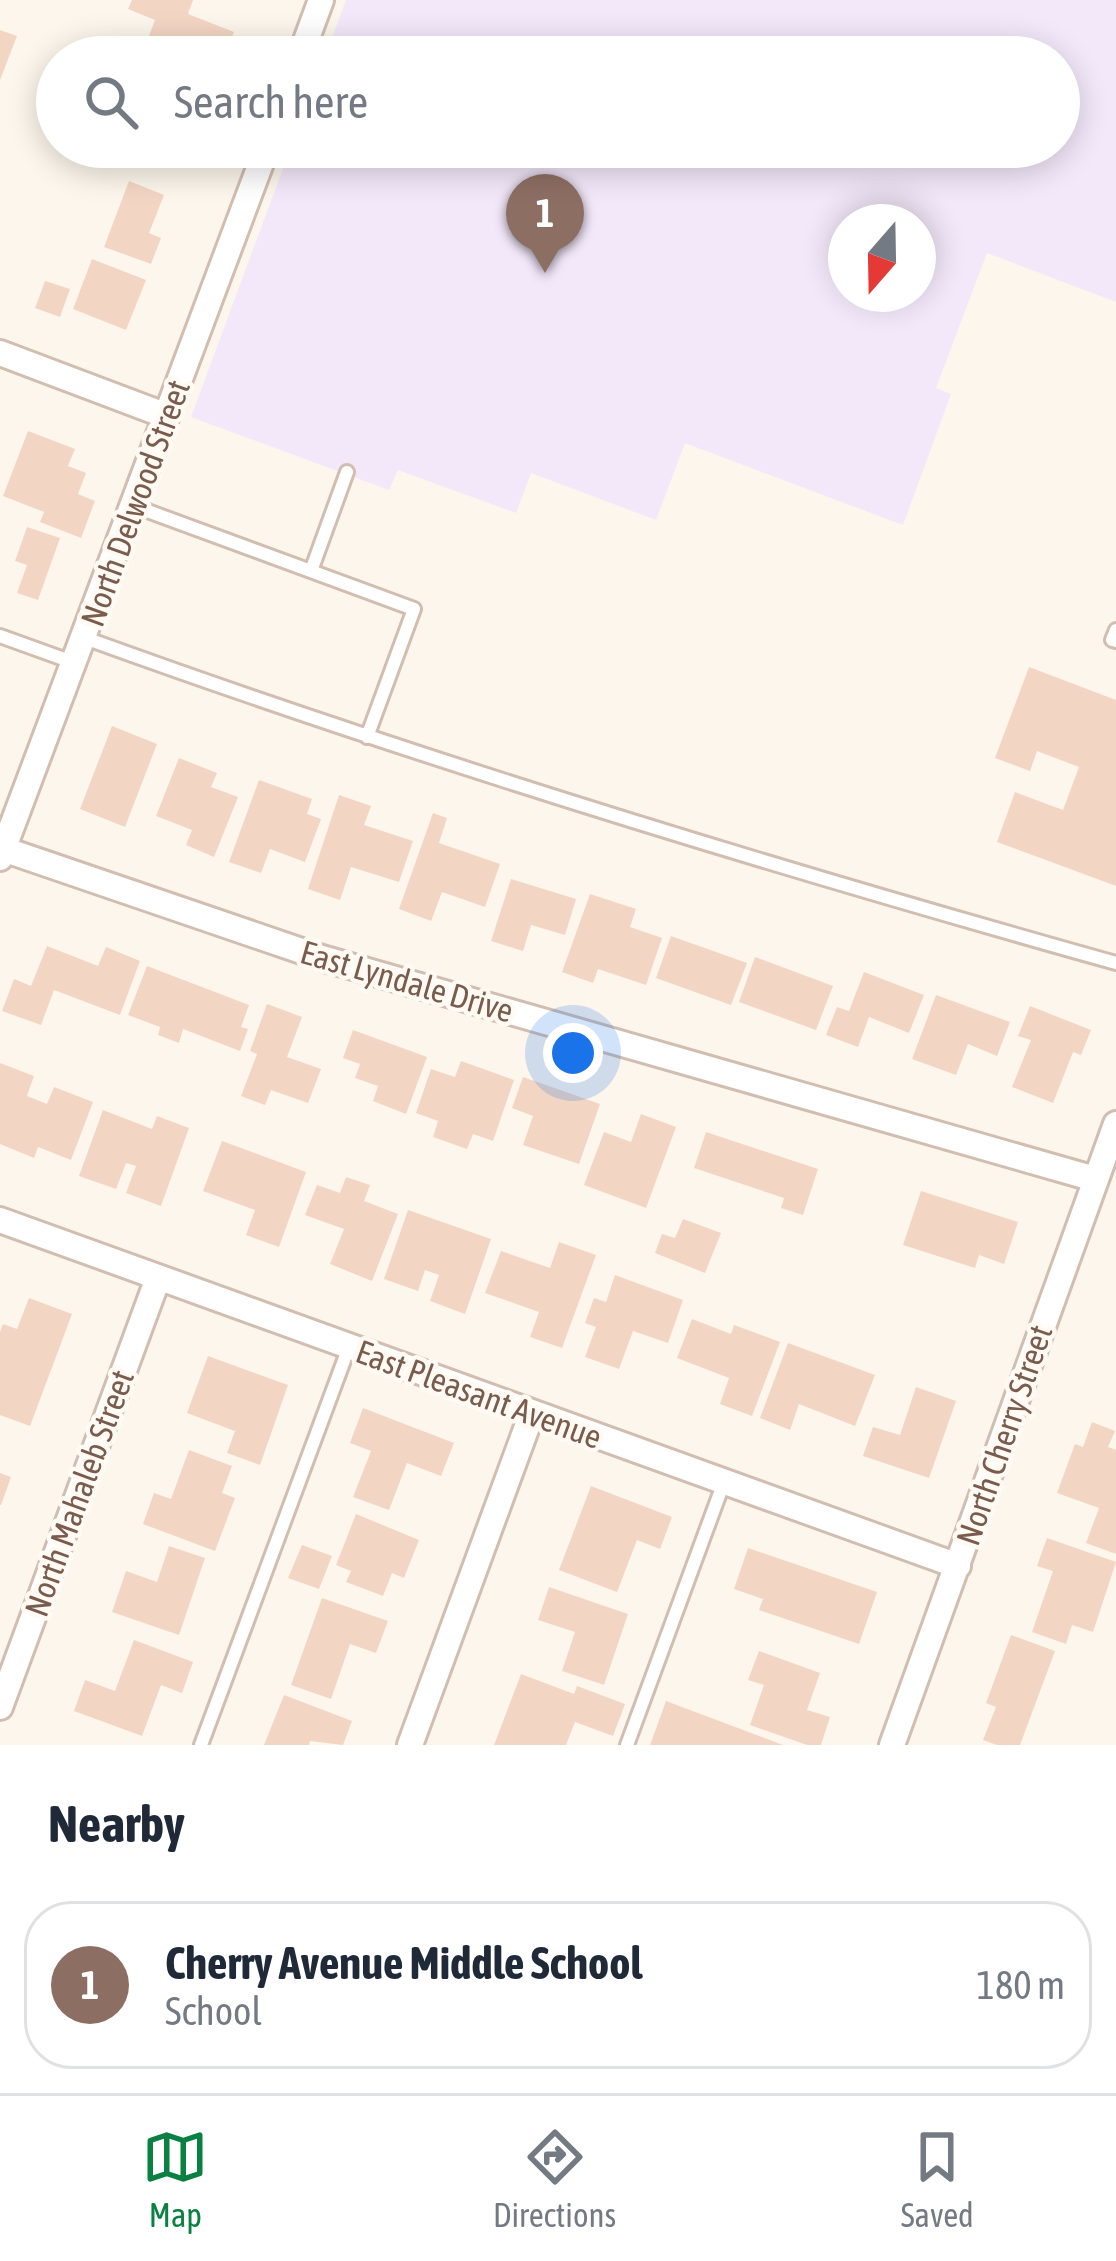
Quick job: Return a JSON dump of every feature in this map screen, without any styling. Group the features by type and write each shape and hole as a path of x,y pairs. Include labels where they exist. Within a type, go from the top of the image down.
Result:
{"street":[{"path":"308,36 321,0"},
{"name":"North Delwood Street","path":"1,852 86,638 259,168"},
{"path":"0,353 167,416"},
{"name":"East Lyndale Drive","path":"1,852 322,958 1096,1178"},
{"name":"North Cherry Street","path":"892,1745 1116,1124"},
{"name":"East Pleasant Avenue","path":"0,1220 958,1566"},
{"name":"North Mahaleb Street","path":"0,1707 158,1278"},
{"path":"410,1745 532,1413"}],"lane":[{"path":"311,571 347,472"},
{"path":"134,506 415,609 367,737"},
{"path":"1116,630 1112,640 1116,641"},
{"path":"0,636 75,663"},
{"path":"86,638 367,737 708,845 1116,963"},
{"path":"201,1745 349,1347"},
{"path":"627,1745 724,1482"}],"shaded area":[{"path":"346,0 1116,0 1116,302 987,253 936,388 951,394 903,525 685,443 656,520 531,473 516,513 398,470 389,490 191,417 283,168 1080,168 1080,36 333,36"}],"building":[{"path":"132,0 193,0 188,14 234,32 233,36 149,36 155,20 128,9"},
{"path":"0,30 17,36 0,80"},
{"path":"129,181 164,195 149,233 161,238 151,264 104,247"},
{"path":"92,259 146,280 126,330 73,309"},
{"path":"45,281 70,289 60,317 35,308"},
{"path":"28,431 75,449 68,466 86,473 78,494 95,501 81,538 40,522 44,512 3,496"},
{"path":"27,527 60,538 38,600 17,593 27,565 15,561"},
{"path":"1029,667 1116,700 1116,886 997,842 1015,792 1063,810 1079,767 1037,751 1030,771 995,758"},
{"path":"112,726 157,744 125,827 80,809"},
{"path":"179,758 217,773 211,787 238,797 214,857 186,845 192,830 156,816"},
{"path":"259,780 312,799 307,814 321,819 305,862 270,849 261,873 229,862"},
{"path":"339,795 371,806 364,825 413,841 399,882 351,867 340,900 308,889"},
{"path":"433,813 447,818 439,843 500,864 485,907 442,892 431,921 399,909"},
{"path":"511,879 576,899 565,935 531,925 523,951 491,941"},
{"path":"590,894 636,909 630,927 662,938 646,985 598,969 593,983 562,972"},
{"path":"671,936 747,963 731,1005 656,978"},
{"path":"47,946 98,966 106,947 140,961 120,1015 54,990 41,1025 2,1011 14,979 31,986"},
{"path":"755,957 833,986 816,1030 739,1002"},
{"path":"147,966 249,1005 241,1027 248,1029 240,1051 183,1029 179,1043 158,1035 160,1027 128,1015"},
{"path":"864,972 924,995 909,1033 869,1017 858,1047 826,1035 837,1007 849,1011"},
{"path":"936,995 1010,1022 997,1056 968,1044 956,1075 912,1059"},
{"path":"267,1004 302,1017 287,1057 321,1069 308,1103 271,1090 265,1105 241,1096 257,1054 250,1051"},
{"path":"1030,1006 1091,1030 1081,1055 1073,1052 1053,1103 1012,1087 1031,1040 1018,1036"},
{"path":"353,1030 427,1057 406,1114 373,1101 378,1086 355,1078 360,1064 343,1058"},
{"path":"461,1061 514,1080 493,1141 473,1134 467,1149 433,1137 438,1121 416,1113 431,1069 455,1077"},
{"path":"0,1063 34,1076 27,1096 47,1104 54,1087 93,1102 71,1160 38,1147 34,1158 0,1144"},
{"path":"523,1077 600,1104 579,1164 523,1145 533,1116 512,1108"},
{"path":"103,1110 152,1129 157,1116 189,1128 161,1206 126,1193 136,1166 126,1163 116,1189 79,1176"},
{"path":"641,1114 676,1127 646,1208 584,1185 604,1132 631,1142"},
{"path":"706,1132 818,1169 803,1215 781,1208 784,1198 694,1168"},
{"path":"222,1141 306,1172 279,1247 246,1235 255,1210 203,1191"},
{"path":"346,1177 370,1185 364,1201 398,1214 372,1281 330,1264 344,1229 305,1215 317,1185 340,1193"},
{"path":"921,1191 1018,1222 1004,1264 979,1255 975,1268 903,1245"},
{"path":"408,1210 491,1239 465,1314 430,1301 439,1275 425,1270 418,1291 384,1279"},
{"path":"683,1219 721,1233 705,1273 655,1253 662,1234 675,1238"},
{"path":"559,1242 596,1255 562,1348 530,1337 539,1312 485,1293 501,1251 550,1268"},
{"path":"615,1275 683,1300 668,1343 633,1331 619,1369 585,1357 596,1327 585,1323 594,1298 606,1302"},
{"path":"29,1298 72,1314 30,1426 0,1415 0,1332 3,1324 17,1329"},
{"path":"692,1319 731,1334 734,1325 780,1342 752,1416 720,1404 729,1378 677,1358"},
{"path":"788,1343 875,1375 855,1426 799,1404 790,1430 760,1418"},
{"path":"208,1356 288,1385 260,1465 227,1453 235,1431 187,1413"},
{"path":"916,1387 956,1401 929,1478 863,1456 873,1427 900,1435"},
{"path":"363,1408 454,1443 441,1476 407,1463 389,1510 353,1497 371,1451 350,1443"},
{"path":"1092,1422 1115,1431 1108,1447 1116,1450 1116,1554 1086,1543 1099,1508 1057,1493 1075,1444 1083,1447"},
{"path":"189,1450 232,1466 222,1493 235,1498 215,1551 143,1524 154,1493 171,1499"},
{"path":"0,1473 11,1477 1,1505 0,1505"},
{"path":"591,1486 672,1517 660,1549 637,1540 617,1592 559,1570"},
{"path":"356,1514 419,1540 404,1578 392,1573 383,1596 346,1582 351,1571 336,1565"},
{"path":"1047,1538 1116,1562 1093,1632 1072,1625 1066,1644 1032,1632 1053,1571 1037,1566"},
{"path":"302,1545 332,1556 319,1589 288,1578"},
{"path":"169,1546 205,1558 179,1635 112,1612 126,1571 157,1582"},
{"path":"748,1548 877,1592 859,1644 759,1610 763,1599 734,1589"},
{"path":"549,1587 628,1614 604,1685 562,1671 575,1632 538,1620"},
{"path":"322,1598 388,1621 376,1653 350,1644 331,1699 291,1685"},
{"path":"1011,1635 1055,1651 1020,1745 997,1745 983,1740 996,1707 986,1703"},
{"path":"134,1640 193,1662 182,1693 161,1685 142,1736 74,1711 85,1680 115,1691"},
{"path":"759,1651 820,1673 807,1710 830,1717 821,1745 807,1745 750,1725 764,1685 748,1680"},
{"path":"521,1674 574,1694 577,1686 625,1704 613,1736 575,1722 566,1745 494,1745"},
{"path":"284,1695 352,1721 343,1745 310,1741 309,1745 264,1745"},
{"path":"666,1701 783,1745 650,1745"}],"place":[{"name":"Cherry Avenue Middle School","path":"545,273"}]}
